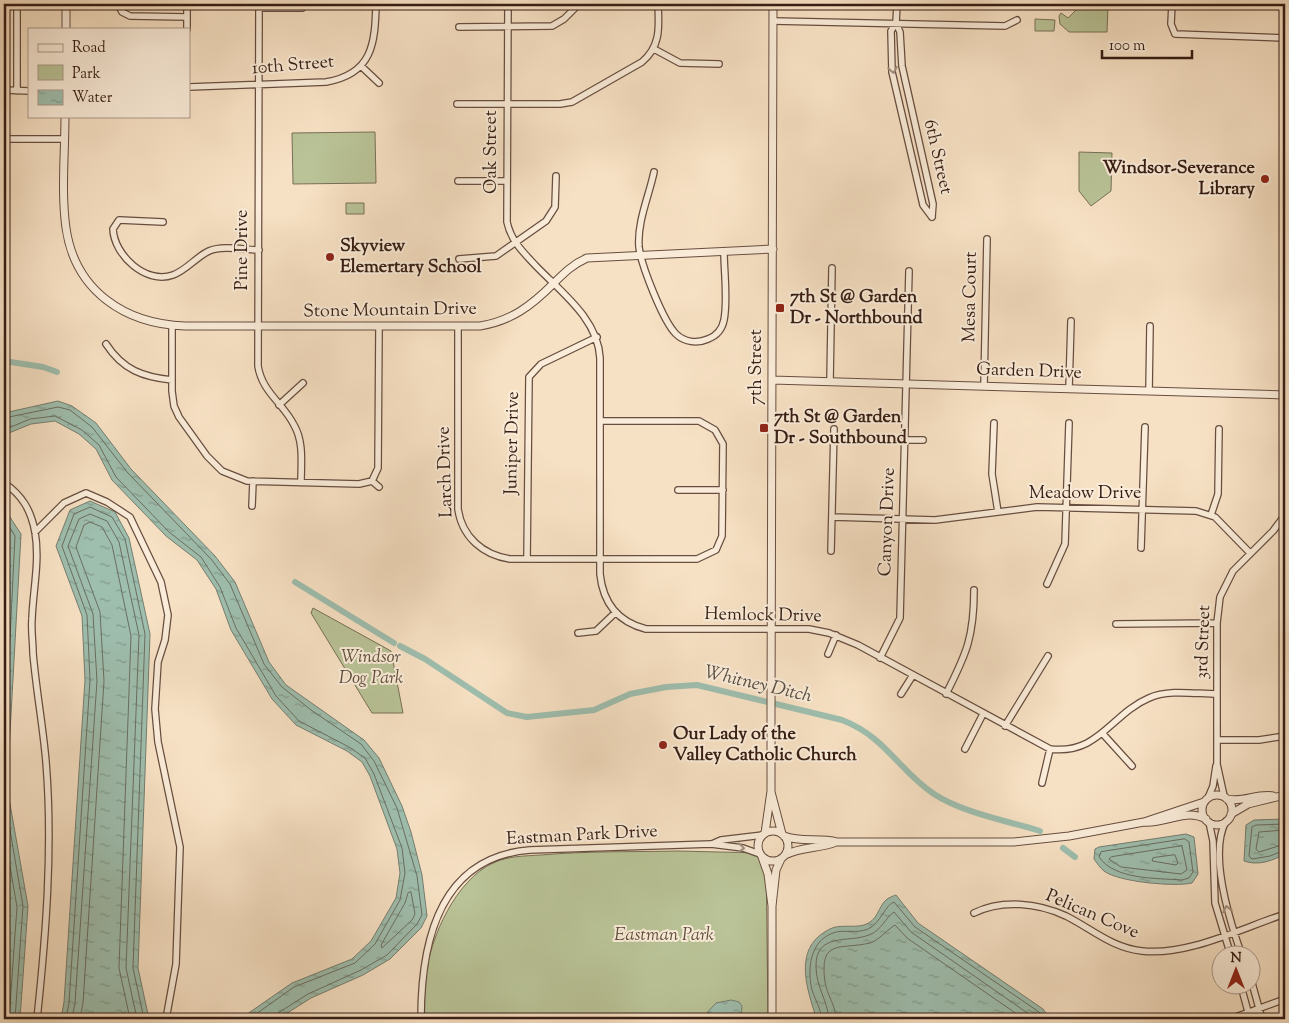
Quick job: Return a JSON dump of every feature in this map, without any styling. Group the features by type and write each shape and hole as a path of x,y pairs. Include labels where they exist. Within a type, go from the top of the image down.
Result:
{"street":[{"path":"17,4 17,91"},
{"path":"66,4 66,28"},
{"path":"118,4 122,12 135,17 187,17"},
{"path":"187,4 187,28"},
{"path":"376,4 374,40 367,58 361,66 379,83"},
{"name":"Oak Street","path":"508,4 507,222 515,244 553,284"},
{"path":"459,27 552,26 564,19 579,4"},
{"path":"457,104 560,104 572,102 642,62 654,50 658,37 658,4"},
{"name":"7th Street","path":"764,834 771,791 772,711 773,4"},
{"name":"6th Street","path":"896,24 891,31 892,72 923,205 932,217 933,204 902,70 900,32 896,24 897,4"},
{"path":"1172,4 1171,24 1175,34 1285,38"},
{"path":"259,6 302,8"},
{"name":"Pine Drive","path":"259,6 259,374 266,390 293,423 300,440 301,483"},
{"path":"116,17 122,12"},
{"path":"773,21 1005,26 1017,20"},
{"path":"654,50 680,63 719,64"},
{"name":"10th Street","path":"190,87 333,81 347,76 361,66"},
{"path":"4,90 28,91"},
{"name":"Stone Mountain Drive","path":"66,118 65,197 68,240 76,261 88,282 106,300 128,314 146,321 172,326 480,326 510,318 532,304 572,266 587,258 640,254 773,250"},
{"path":"4,139 65,139"},
{"path":"654,172 639,232 640,254 643,268 671,327 683,340 694,342 714,337 724,320 724,251"},
{"path":"459,259 496,256 515,244 552,215 555,207 556,176"},
{"path":"458,181 507,181"},
{"path":"163,222 119,220 112,228 118,246 127,259 140,270 155,276 174,274 203,255 215,250 260,250"},
{"name":"Mesa Court","path":"984,386 988,239"},
{"path":"830,382 832,268"},
{"name":"Canyon Drive","path":"880,658 900,618 909,271"},
{"name":"Hemlock Drive","path":"553,284 590,324 597,336 600,358 600,558 602,590 616,613 633,625 646,629 809,629 836,635 1050,749 1076,748 1103,734 1141,702 1151,697 1164,694 1217,694"},
{"path":"1069,388 1071,321"},
{"path":"172,326 172,398 177,413 207,456 227,474 253,481 358,484 372,481"},
{"path":"1149,391 1150,326"},
{"path":"372,481 378,468 379,327"},
{"name":"Larch Drive","path":"458,327 458,509 461,521 474,543 487,552 502,558 527,559 698,559 706,557 716,550 721,540 722,440 715,430 708,424 699,422 600,422"},
{"name":"Juniper Drive","path":"527,559 529,377 541,364 597,336"},
{"path":"106,344 120,362 136,373 150,378 172,380"},
{"name":"Garden Drive","path":"772,380 1285,394"},
{"path":"279,405 303,382"},
{"path":"994,423 992,474 998,512"},
{"path":"1047,584 1065,544 1069,423"},
{"path":"1141,548 1145,427"},
{"path":"831,551 834,429"},
{"path":"1219,429 1218,494 1212,514 1250,553"},
{"path":"905,440 923,440"},
{"path":"252,506 253,481"},
{"path":"372,481 379,487"},
{"path":"4,483 18,492 29,509 35,532 36,584 32,620 33,655 46,763 48,808 47,877 37,1019"},
{"path":"678,490 722,490"},
{"path":"35,532 64,503 86,493 107,502 130,516 161,582 168,615 165,640 158,662 155,709 158,742 180,846 176,964 166,1019"},
{"name":"Meadow Drive","path":"832,517 935,520 1037,507 1196,511 1212,514"},
{"name":"3rd Street","path":"1206,800 1213,786 1217,764 1217,623 1219,604 1226,582 1233,570 1273,532 1285,515"},
{"path":"946,694 962,662 971,638 974,590"},
{"path":"578,633 594,632 616,613"},
{"path":"1116,624 1217,623"},
{"path":"828,654 836,635"},
{"path":"1005,726 1048,656"},
{"path":"901,694 913,676"},
{"path":"964,748 983,714"},
{"path":"1103,734 1132,766"},
{"path":"1217,740 1259,740 1285,736"},
{"path":"1042,783 1050,749"},
{"name":"3rd Street","path":"1217,764 1226,797"},
{"name":"7th Street","path":"771,791 783,835"},
{"path":"1144,822 1151,818 1193,807 1216,795 1239,800 1264,794 1275,796"},
{"path":"1238,946 1225,902 1220,852 1221,833 1231,814 1248,804 1285,795"},
{"path":"1226,797 1232,806 1231,814"},
{"path":"1206,800 1202,811 1207,820 1213,841 1213,886 1228,946"},
{"path":"772,906 768,874 758,846 764,834 772,831 796,840 826,839 836,842 1006,842 1069,836 1144,822 1152,823 1184,814 1193,814 1219,824 1226,821"},
{"name":"Eastman Park Drive","path":"712,844 721,840 764,834"},
{"path":"772,1019 772,906 776,870 788,845 783,835"},
{"path":"761,856 769,861 802,848 827,846 836,842"},
{"name":"Eastman Park Drive","path":"421,1019 423,964 436,925 449,894 456,884 480,864 511,852 530,850 712,844 750,849 761,856"},
{"name":"Pelican Cove","path":"974,913 998,905 1036,906 1066,917 1110,942 1140,951 1169,951 1285,914"},
{"path":"1244,996 1250,1019"},
{"path":"1256,996 1262,1019"},
{"path":"1230,1019 1285,999"}],"green space":[{"path":"1092,6 1108,6 1107,32 1069,32 1060,24 1059,16 1061,13 1068,18 1077,9 1089,9"},
{"path":"1035,19 1055,20 1054,31 1035,31"},
{"path":"375,132 376,183 293,184 292,133"},
{"path":"1079,152 1112,153 1111,191 1091,206 1079,191"},
{"path":"346,203 364,203 364,214 346,214"},
{"name":"Windsor Dog Park","path":"313,608 391,651 403,713 372,713 311,613"},
{"name":"Eastman Park","path":"678,851 761,853 766,857 768,1019 422,1019 424,985 433,943 457,896 480,871 498,861 516,857 575,853"}],"water":[{"path":"58,401 72,406 96,423 131,469 215,556 235,582 269,662 286,685 364,740 379,758 402,806 422,875 427,916 421,928 390,959 363,975 311,998 278,1019 240,1019 292,983 352,959 371,941 396,898 400,873 397,849 370,776 362,762 347,751 296,725 272,699 231,630 216,589 197,560 166,536 112,480 96,449 79,434 55,421 31,424 4,435 4,413"},
{"path":"90,501 115,512 129,538 150,634 138,968 149,1019 61,1019 64,1002 85,680 82,616 56,546 70,510"},
{"path":"4,508 21,534 7,787 28,906 20,1019 4,1019"},
{"path":"1285,819 1285,854 1265,862 1254,863 1244,861 1246,825 1254,820"},
{"path":"1186,834 1194,837 1198,874 1192,883 1160,884 1121,878 1104,871 1094,859 1095,849 1099,847"},
{"path":"896,895 918,923 1043,1009 1050,1019 823,1019 816,1017 806,980 805,968 811,946 818,937 830,929 842,926 860,926 869,923 886,900"},
{"path":"731,1000 739,1002 742,1006 741,1019 701,1019 716,1003"}],"waterway":[{"name":"Whitney Ditch","path":"4,361 43,367 57,372"},
{"name":"Whitney Ditch","path":"295,582 394,643"},
{"name":"Whitney Ditch","path":"400,646 425,659 507,713 527,717 594,710 630,694 666,687 697,685 842,720 870,736 922,785 946,801 986,816 1040,831"},
{"name":"Whitney Ditch","path":"1063,848 1075,857"}],"place":[{"name":"Windsor-Severance Library","path":"1265,179"},
{"name":"Skyview Elemertary School","path":"330,257"},
{"name":"7th St @ Garden Dr - Northbound","path":"780,308"},
{"name":"7th St @ Garden Dr - Southbound","path":"764,428"},
{"name":"Our Lady of the Valley Catholic Church","path":"663,745"}]}
